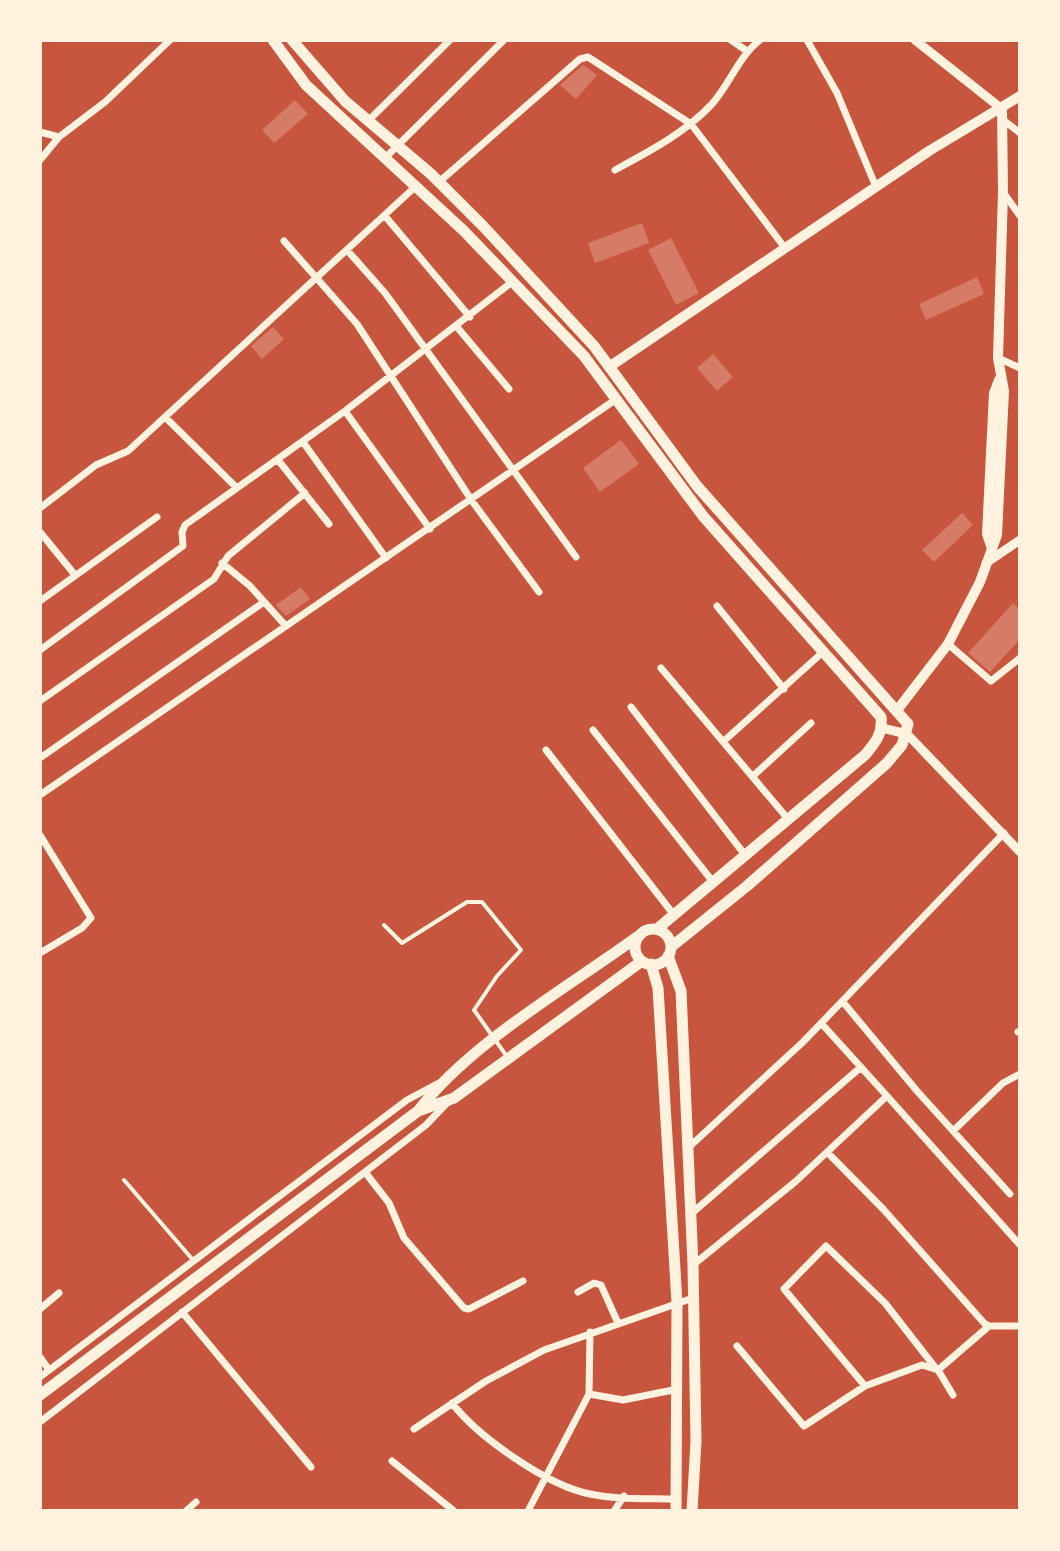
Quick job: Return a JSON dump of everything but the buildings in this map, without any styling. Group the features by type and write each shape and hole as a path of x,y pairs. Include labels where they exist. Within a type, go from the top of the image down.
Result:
{"main road":[{"path":"273,40 306,85 464,231 584,356 703,516 882,722 865,755 657,929"},
{"path":"292,40 339,95 439,182 498,241 609,367 697,486 898,709 908,724 907,734 887,763 670,952 646,962 448,1102 415,1113"},
{"path":"609,367 929,151 1002,114 1020,96"},
{"path":"898,709 948,644 980,582 991,546 987,534 994,393 999,380 1002,114"},
{"path":"40,1395 415,1113 439,1084 494,1040 646,930 657,929 666,934 681,991 685,1150 693,1265 696,1450 692,1511"},
{"path":"637,937 635,947 658,988 677,1303 677,1505"},
{"path":"667,1139 685,1136"}],"street":[{"path":"368,121 450,40"},
{"path":"384,159 504,40"},
{"path":"731,40 747,51"},
{"path":"615,170 691,124 721,92 747,51 760,40"},
{"path":"807,40 842,104 876,187"},
{"path":"915,40 1020,133"},
{"path":"40,160 59,137 105,102 165,42"},
{"path":"439,182 580,59 588,57 691,124 785,248"},
{"path":"40,132 59,137"},
{"path":"40,508 96,465 128,451 415,187"},
{"path":"1003,192 1020,216"},
{"path":"385,216 470,317"},
{"path":"284,241 357,324 472,501 539,592"},
{"path":"347,250 385,293 576,557"},
{"path":"40,650 183,546 185,525 390,378 512,282"},
{"path":"457,327 509,389"},
{"path":"998,358 1020,368"},
{"path":"40,795 615,400"},
{"path":"345,411 430,529"},
{"path":"165,417 237,488"},
{"path":"303,442 386,558"},
{"path":"278,460 329,524"},
{"path":"40,701 184,603 214,579 222,563 305,493"},
{"path":"40,601 157,517"},
{"path":"40,532 75,575"},
{"path":"986,563 1020,540"},
{"path":"222,563 285,625"},
{"path":"40,758 264,602"},
{"path":"717,606 784,689"},
{"path":"948,644 991,681 1020,658"},
{"path":"725,740 823,652"},
{"path":"661,668 725,740 788,819"},
{"path":"631,707 745,855"},
{"path":"898,709 882,722 907,734 1020,852"},
{"path":"753,776 811,723"},
{"path":"593,730 713,882"},
{"path":"546,750 674,915"},
{"path":"685,1150 843,1002 1004,833"},
{"path":"40,835 90,911 91,918 82,928 40,953"},
{"path":"843,1002 1010,1194"},
{"path":"821,1023 1020,1245"},
{"path":"690,1214 861,1067"},
{"path":"953,1131 1003,1083 1020,1074"},
{"path":"40,1377 407,1100 439,1084"},
{"path":"693,1265 736,1233 828,1153 887,1096"},
{"path":"40,1422 426,1125 448,1102"},
{"path":"828,1153 989,1326"},
{"path":"365,1172 389,1203 404,1238 464,1308 469,1309 523,1281"},
{"path":"865,1386 784,1289 786,1283 826,1246 885,1303 953,1395"},
{"path":"578,1292 594,1283 601,1285 618,1323"},
{"path":"40,1309 59,1293"},
{"path":"414,1429 517,1363 590,1332 693,1298"},
{"path":"182,1312 311,1467"},
{"path":"936,1368 989,1326 1020,1326"},
{"path":"528,1511 549,1477 589,1394 590,1332"},
{"path":"737,1346 804,1426 865,1386 922,1365 936,1368"},
{"path":"40,1357 49,1370"},
{"path":"589,1394 623,1400 678,1389"},
{"path":"452,1403 473,1425 549,1477 588,1494 624,1496 677,1505"},
{"path":"392,1461 454,1511"},
{"path":"614,1511 624,1496"},
{"path":"186,1511 196,1502"}],"lane":[{"path":"384,925 402,943 467,902 482,902 521,950 497,976 474,1010 508,1058"},
{"path":"124,1180 193,1260"}]}
